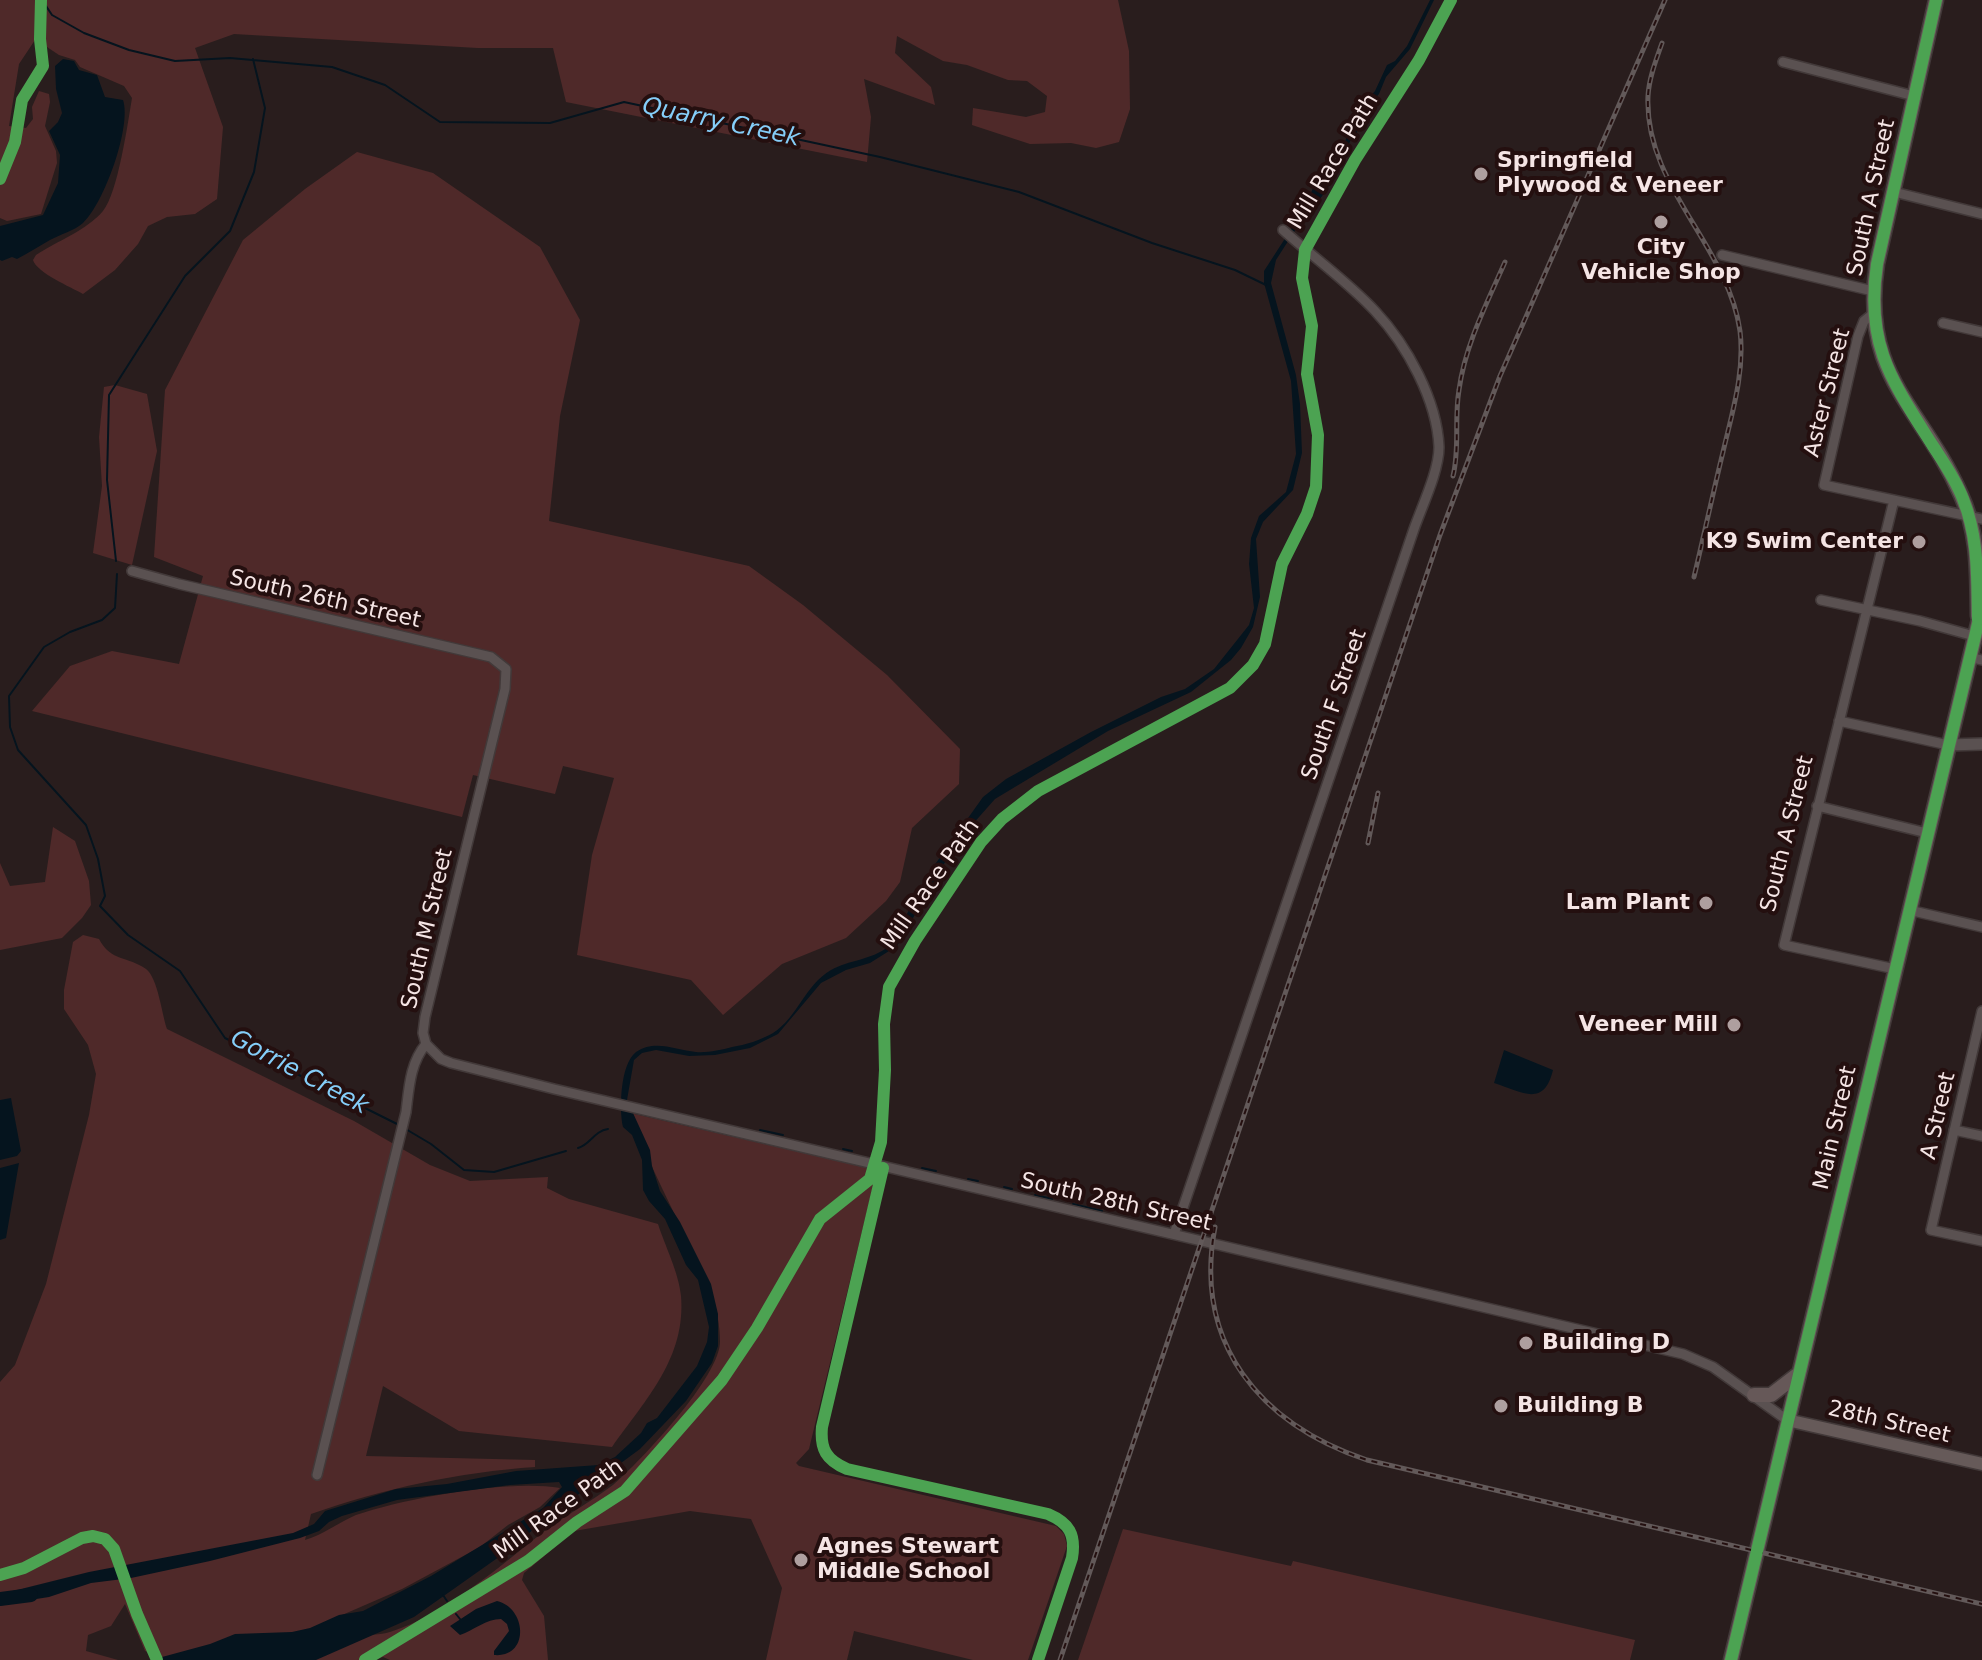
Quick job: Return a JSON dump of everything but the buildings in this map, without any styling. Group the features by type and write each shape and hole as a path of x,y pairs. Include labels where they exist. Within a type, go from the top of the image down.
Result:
{"main road":[{"name":"South A Street","path":"1936,0 1873,291 1874,313 1880,350 1893,383 1976,518 1976,629"},
{"name":"Main Street","path":"1731,1660 1948,745 1976,658 1976,629 1982,607"},
{"path":"1754,1395 1771,1395 1797,1375"},
{"name":"28th Street","path":"1787,1420 1982,1464"}],"street":[{"path":"1783,62 1914,96"},
{"path":"1894,192 1982,214"},
{"name":"South F Street","path":"1174,1234 1439,450 1430,404 1392,331 1375,310 1283,230"},
{"path":"1722,255 1873,291"},
{"name":"Aster Street","path":"1874,313 1864,321 1858,336 1824,485 1894,500"},
{"path":"1943,323 1982,332"},
{"path":"1894,500 1976,518"},
{"name":"South A Street","path":"1894,500 1784,945 1895,969"},
{"name":"South 26th Street","path":"132,571 491,657 506,669"},
{"path":"1821,600 1976,629"},
{"name":"South M Street","path":"317,1475 406,1112 413,1067 418,1053 426,1044 423,1033 425,1017 508,677 506,669"},
{"path":"1839,721 1948,745 1982,744"},
{"path":"1817,806 1927,833"},
{"path":"1909,910 1982,927"},
{"name":"A Street","path":"1982,1011 1931,1230 1982,1241"},
{"name":"South 28th Street","path":"426,1044 441,1059 451,1063 641,1110 1683,1354 1714,1367 1787,1420"},
{"path":"1954,1130 1982,1136"}],"shaded area":[{"path":"0,0 35,0 35,40 19,64 9,126 26,128 33,119 32,107 39,91 49,94 45,126 56,151 57,163 41,214 7,221 0,218"},
{"path":"44,0 1118,0 1129,51 1130,109 1119,142 1096,148 1071,143 1030,144 972,125 973,108 1026,117 1045,112 1047,96 1027,81 1008,80 967,65 943,61 897,36 895,53 931,87 935,105 864,79 871,117 867,162 566,102 553,48 478,48 234,34 195,48 223,127 217,199 195,214 167,217 148,226 138,244 115,270 83,294 47,275 33,260 103,211 118,174 132,98 124,86 80,67 75,60 59,55 44,45"},
{"path":"357,152 433,173 540,247 580,320 560,416 549,521 749,566 803,605 887,675 960,749 959,784 912,828 900,882 886,901 846,938 782,964 723,1015 691,980 577,955 592,855 614,778 563,766 555,794 473,775 462,817 32,711 70,666 112,651 179,664 203,576 154,557 165,390 243,240 305,189"},
{"path":"115,385 147,394 157,451 132,565 93,553 102,486 99,437 104,387"},
{"path":"53,827 75,841 89,881 91,905 62,938 0,950 0,863 10,886 45,882"},
{"path":"83,935 99,939 109,952 146,969 157,988 167,1029 354,1121 430,1165 470,1181 548,1177 547,1188 569,1199 658,1224 675,1269 681,1296 677,1339 661,1377 612,1447 459,1431 383,1386 366,1456 535,1460 535,1467 450,1477 338,1505 311,1514 305,1540 356,1515 402,1502 486,1488 560,1488 540,1507 508,1525 480,1547 402,1589 319,1625 354,1633 381,1634 411,1624 453,1601 547,1529 613,1485 659,1439 708,1375 720,1341 715,1306 697,1257 626,1112 881,1171 874,1182 809,1449 796,1463 1056,1526 1064,1534 1067,1546 1028,1660 973,1660 854,1631 847,1660 766,1660 782,1588 751,1519 690,1511 574,1531 524,1573 522,1580 544,1616 548,1660 390,1660 383,1657 372,1660 154,1660 151,1653 145,1651 125,1604 111,1626 88,1635 86,1651 118,1660 0,1660 0,1382 15,1365 46,1284 89,1115 96,1074 88,1045 64,1009 64,990 73,942"},
{"path":"1123,1529 1291,1566 1293,1561 1635,1640 1630,1660 1078,1660"}],"water":[{"path":"1430,0 1434,0 1410,49 1361,114 1356,125 1357,133 1350,141 1335,175 1276,260 1271,283 1296,375 1302,453 1293,490 1263,522 1256,539 1260,597 1253,627 1241,648 1231,660 1191,692 1108,731 995,799 956,843 897,946 870,963 846,970 821,983 778,1034 750,1048 715,1055 689,1056 656,1050 642,1053 634,1060 627,1100 650,1150 660,1191 680,1222 711,1284 718,1314 718,1346 712,1363 686,1401 640,1449 549,1516 513,1547 414,1617 316,1660 151,1660 235,1634 292,1632 339,1615 363,1611 431,1576 543,1508 562,1487 559,1482 510,1485 397,1500 342,1516 319,1531 300,1538 210,1561 91,1583 49,1597 17,1602 13,1591 89,1572 293,1533 314,1524 325,1511 396,1489 447,1484 516,1471 598,1465 615,1457 641,1433 647,1423 657,1418 697,1366 707,1342 709,1327 698,1280 686,1265 665,1219 643,1190 642,1160 632,1135 623,1127 622,1088 631,1058 636,1052 651,1046 709,1052 748,1044 773,1033 789,1019 822,976 888,947 936,863 983,797 1006,779 1091,732 1161,697 1185,689 1214,669 1249,625 1254,608 1249,564 1251,538 1259,516 1286,492 1296,454 1291,381 1264,283 1264,271 1304,209 1320,172 1329,170 1341,156 1353,115 1375,91 1387,65 1395,61 1407,46"},
{"path":"63,59 74,61 79,70 97,75 105,97 123,100 124,128 120,145 107,183 83,223 17,259 12,257 2,261 0,226 43,215 58,183 60,155 49,131 62,113 55,66"},
{"path":"1504,1050 1553,1070 1544,1089 1531,1094 1494,1083"},
{"path":"11,1098 21,1151 17,1156 0,1160 0,1100"},
{"path":"19,1163 6,1238 0,1240 0,1168"},
{"path":"497,1601 507,1605 514,1613 520,1632 514,1649 506,1654 494,1655 509,1631 501,1619 460,1635 450,1626 476,1609"}],"waterway":[{"name":"Quarry Creek","path":"42,0 52,15 84,33 129,50 175,61 230,58 332,67 385,85 440,122 550,123 624,102 880,157 1019,192 1152,243 1235,270 1266,285"},
{"name":"Gorrie Creek","path":"116,561 107,480 109,395 185,276 230,231 254,172 265,108 253,59"},
{"name":"Gorrie Creek","path":"117,574 115,608 102,620 70,632 44,647 9,696 10,727 18,750 86,825 98,859 105,896 100,906 128,935 180,971 225,1038 399,1125"},
{"name":"Gorrie Creek","path":"404,1128 464,1170 494,1172 566,1151"},
{"path":"578,1148 608,1129"},
{"path":"760,1130 783,1135"},
{"path":"843,1149 852,1151"},
{"path":"922,1168 936,1171"},
{"path":"968,1179 978,1181"},
{"path":"1004,1187 1012,1189"},
{"path":"1035,1195 1052,1199"},
{"path":"1073,1204 1102,1211"},
{"path":"0,1599 31,1595"},
{"path":"443,1595 447,1601"},
{"path":"456,1614 460,1619"}],"railway":[{"path":"1060,1660 1440,535 1500,376 1665,0"},
{"path":"1662,43 1648,96 1650,128 1672,187 1720,271 1732,300 1741,346 1737,392 1694,577"},
{"path":"1453,476 1462,373 1478,324 1505,262"},
{"path":"1368,843 1378,793"},
{"path":"1215,1227 1211,1269 1214,1308 1225,1343 1243,1374 1266,1401 1295,1425 1329,1444 1367,1460 1982,1604"}],"cycle path":[{"path":"0,179 15,142 22,100 43,66 41,0"},
{"name":"Mill Race Path","path":"365,1660 528,1561 577,1522 625,1491 722,1380 757,1328 820,1219 870,1179 881,1142 884,1024 889,987 915,941 981,842 1002,819 1038,791 1230,688 1253,665 1265,644 1282,564 1307,514 1316,487 1318,435 1307,374 1312,326 1302,278 1305,250 1355,160 1419,60 1451,0"},
{"path":"1936,0 1877,264 1875,317 1885,361 1894,381 1953,478 1968,514 1976,559 1978,620"},
{"path":"1731,1660 1982,607"},
{"path":"883,1168 822,1427 823,1448 829,1458 847,1469 1048,1514 1061,1521 1072,1536 1072,1558 1038,1660"},
{"path":"0,1575 24,1568 82,1538 93,1536 105,1539 114,1549 157,1660"}],"place":[{"name":"Springfield Plywood & Veneer","path":"1481,174"},
{"name":"City Vehicle Shop","path":"1661,222"},
{"name":"K9 Swim Center","path":"1919,542"},
{"name":"Lam Plant","path":"1706,903"},
{"name":"Veneer Mill","path":"1734,1025"},
{"name":"Building D","path":"1526,1343"},
{"name":"Building B","path":"1501,1406"},
{"name":"Agnes Stewart Middle School","path":"801,1560"}]}
